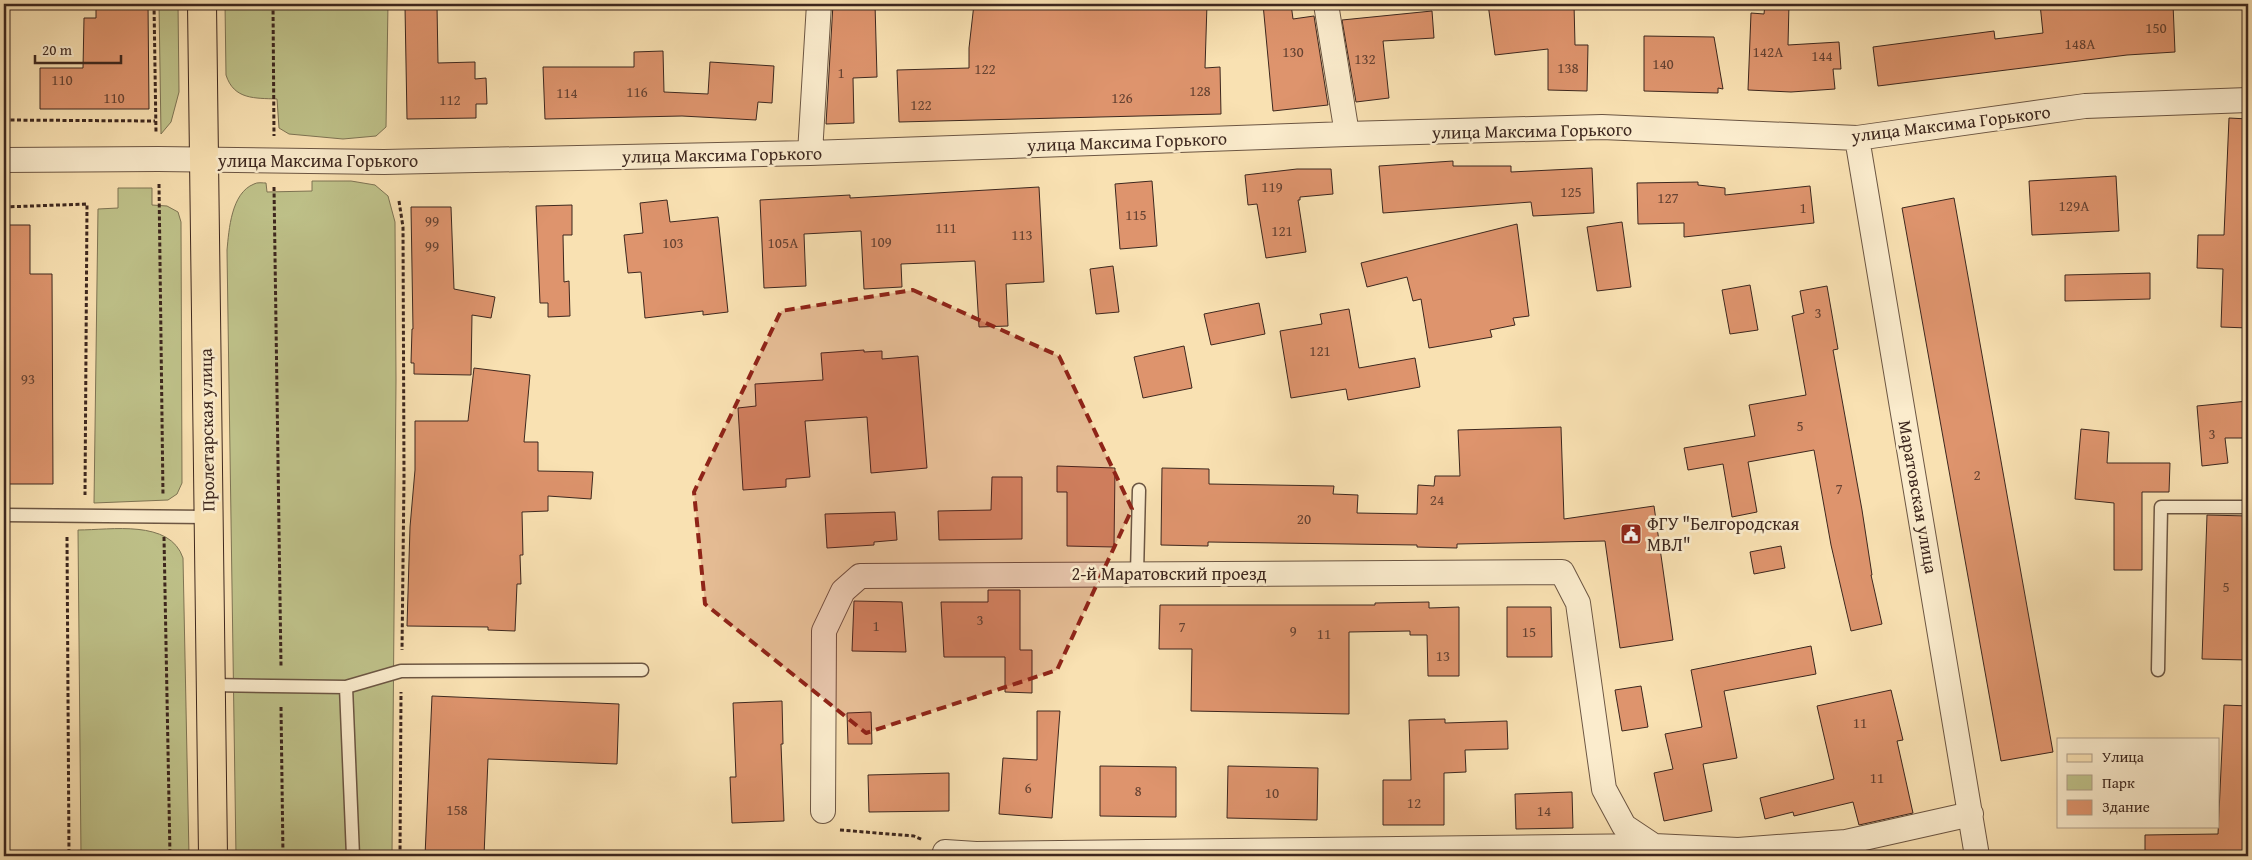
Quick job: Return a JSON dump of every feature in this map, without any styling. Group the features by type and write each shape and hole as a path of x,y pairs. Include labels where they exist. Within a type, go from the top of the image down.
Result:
{"main road":[{"name":"Пролетарская улица","path":"202,4 213,856"}],"street":[{"path":"810,153 818,4"},
{"path":"1326,4 1347,134"},
{"name":"улица Максима Горького","path":"4,160 158,159 384,162 810,153 1347,134 1602,128 1857,138 2085,106 2248,100"},
{"name":"Маратовская улица","path":"1857,138 1977,856"},
{"name":"2-й Маратовский проезд","path":"823,811 824,631 843,591 860,576 1562,572 1578,603 1604,789 1624,826 1654,846"},
{"path":"945,852 976,854 1654,846 1738,850 1846,842 1971,814"}],"lane":[{"path":"1137,574 1139,490"},
{"path":"2158,670 2161,507 2248,507"},
{"path":"4,515 208,517"},
{"path":"210,685 346,687 401,671 642,670"},
{"path":"346,687 354,856"}],"path":[{"path":"154,4 170,856"},
{"path":"273,4 284,856"},
{"path":"4,120 155,121"},
{"path":"399,201 403,227 404,458 400,856"},
{"path":"4,207 86,204"},
{"path":"823,811 833,830 914,836 945,852"}],"highlighted area":[{"path":"913,290 1059,356 1132,509 1057,670 866,733 705,604 694,492 781,311"}],"green space":[{"path":"159,4 178,4 179,92 171,122 161,134"},
{"path":"225,4 388,4 386,127 376,136 343,139 289,134 279,128 277,99 246,96 234,89 226,75"},
{"path":"312,181 351,181 375,185 388,196 395,222 396,380 392,856 236,856 227,250 233,213 240,195 246,189 255,183 266,183 267,192 312,191"},
{"path":"118,188 152,188 152,205 167,206 178,212 181,222 182,483 177,494 168,500 94,503 98,209 118,208"},
{"path":"138,529 153,532 166,537 176,546 183,558 189,856 81,856 78,530"}],"building":[{"path":"96,4 148,4 149,109 40,109 40,68 83,68 84,18 96,18"},
{"path":"833,4 875,4 877,77 853,78 854,123 826,124"},
{"path":"974,4 1050,4 1050,6 1147,8 1147,4 1207,4 1205,68 1220,67 1221,114 899,122 897,70 969,68 969,48"},
{"path":"1263,4 1291,4 1293,19 1314,16 1328,105 1273,111"},
{"path":"1488,4 1574,4 1575,45 1588,45 1587,91 1548,90 1548,49 1495,55"},
{"path":"1765,4 1789,4 1788,45 1839,42 1841,69 1833,69 1835,89 1791,92 1748,90 1751,13 1764,14"},
{"path":"2040,4 2173,4 2175,52 2127,55 1878,86 1873,47 1994,31 1995,39 2043,33"},
{"path":"437,6 438,63 475,62 475,79 486,78 487,104 476,104 476,118 407,119 405,7"},
{"path":"1432,11 1434,38 1383,41 1389,98 1356,102 1342,20"},
{"path":"1644,36 1714,37 1723,89 1718,88 1718,93 1644,91"},
{"path":"663,51 664,92 708,94 710,62 774,66 772,103 758,102 756,120 682,116 545,119 543,67 634,67 634,52"},
{"path":"2229,118 2248,119 2248,328 2221,327 2223,269 2197,268 2198,235 2224,235"},
{"path":"1453,161 1453,166 1511,166 1511,172 1592,168 1594,213 1533,216 1531,202 1383,213 1379,166"},
{"path":"1297,169 1331,169 1333,194 1300,197 1300,200 1298,200 1306,252 1266,258 1257,204 1248,205 1245,175"},
{"path":"2116,176 2119,231 2032,235 2029,181"},
{"path":"1152,181 1157,246 1120,249 1115,184"},
{"path":"1698,182 1698,185 1725,188 1725,195 1810,186 1814,223 1684,237 1684,223 1638,224 1637,183"},
{"path":"1039,187 1044,282 1006,284 1008,326 979,327 975,261 901,264 902,287 864,289 861,231 804,234 806,286 764,288 760,200 850,195 850,198"},
{"path":"1954,198 2053,752 2001,761 1902,208"},
{"path":"667,200 670,222 718,217 728,312 703,315 703,311 645,318 641,272 628,273 624,235 643,233 640,203"},
{"path":"572,205 572,235 563,235 564,282 569,281 570,316 548,317 548,303 540,303 536,206"},
{"path":"411,207 451,207 454,289 495,297 491,318 472,315 471,375 414,374 414,363 411,363 413,329"},
{"path":"1622,222 1631,287 1597,291 1587,227"},
{"path":"1517,224 1529,316 1513,318 1515,325 1490,330 1492,337 1429,348 1421,299 1413,301 1407,277 1367,287 1361,263"},
{"path":"4,225 30,225 30,274 52,274 53,484 4,484"},
{"path":"1113,266 1119,312 1096,314 1090,269"},
{"path":"2150,273 2150,299 2065,301 2065,275"},
{"path":"1750,285 1758,330 1730,334 1722,290"},
{"path":"1827,286 1838,349 1833,350 1862,510 1871,575 1882,624 1851,631 1831,545 1814,450 1748,462 1757,512 1732,517 1723,464 1688,470 1684,448 1755,436 1749,405 1806,395 1792,316 1804,313 1800,291"},
{"path":"1259,303 1265,334 1211,345 1204,314"},
{"path":"1349,309 1359,368 1415,358 1420,387 1348,400 1346,389 1291,398 1280,331 1322,324 1320,314"},
{"path":"1184,346 1192,388 1143,398 1134,357"},
{"path":"864,350 864,352 882,351 882,359 918,356 927,468 871,473 867,417 805,421 810,477 786,479 786,487 743,490 738,408 756,406 755,384 823,380 821,353"},
{"path":"474,368 530,375 524,442 538,442 538,471 593,472 591,499 548,496 548,511 522,512 523,555 520,555 521,584 517,584 515,631 488,630 488,627 407,626 410,527 415,470 415,421 468,421"},
{"path":"2248,401 2248,438 2225,438 2228,463 2202,466 2197,406"},
{"path":"1561,427 1564,519 1654,506 1673,640 1620,648 1605,541 1457,544 1457,548 1417,547 1417,545 1208,542 1208,546 1161,545 1162,468 1209,469 1209,484 1334,486 1333,494 1358,495 1357,513 1417,514 1418,485 1434,486 1435,476 1460,476 1458,430"},
{"path":"2081,429 2109,432 2107,463 2170,463 2169,492 2142,492 2142,570 2114,570 2114,503 2075,499"},
{"path":"1057,466 1115,468 1114,547 1067,546 1067,492 1057,492"},
{"path":"992,477 1022,477 1022,539 939,540 938,511 991,510"},
{"path":"895,512 897,540 874,542 874,545 827,548 825,514"},
{"path":"2207,515 2248,516 2248,660 2202,659"},
{"path":"1781,546 1785,568 1754,574 1750,552"},
{"path":"988,590 1020,590 1020,650 1032,650 1032,693 1005,692 1005,657 944,657 941,602 988,602"},
{"path":"854,601 902,602 906,652 852,651"},
{"path":"1429,602 1429,608 1459,607 1459,676 1428,676 1427,635 1410,635 1410,631 1349,632 1349,714 1191,711 1192,649 1159,649 1160,605 1375,605 1375,603"},
{"path":"1507,607 1551,607 1552,657 1507,657"},
{"path":"1811,646 1816,674 1724,691 1737,758 1703,764 1712,811 1664,821 1654,773 1673,769 1665,734 1702,727 1691,670"},
{"path":"1641,686 1648,727 1622,731 1615,690"},
{"path":"1891,690 1903,740 1897,741 1913,813 1859,825 1853,802 1794,816 1793,812 1765,819 1760,798 1834,779 1817,706"},
{"path":"432,696 619,704 617,764 488,759 484,856 425,856"},
{"path":"782,701 783,744 781,744 784,821 732,823 730,777 736,777 733,703"},
{"path":"2224,705 2248,706 2248,856 2145,856 2145,835 2218,834 2218,828 2220,828"},
{"path":"1037,711 1060,711 1052,818 999,814 1003,758 1037,760"},
{"path":"871,712 872,744 848,744 847,713"},
{"path":"1445,719 1445,723 1507,721 1508,749 1465,750 1466,772 1444,773 1444,825 1383,825 1383,780 1411,780 1409,720"},
{"path":"1100,766 1176,767 1176,817 1100,816"},
{"path":"1228,766 1318,768 1317,820 1227,818"},
{"path":"949,773 949,811 869,812 868,775"},
{"path":"1572,792 1573,828 1516,829 1515,794"}],"place":[{"name":"ФГУ \"Белгородская МВЛ\"","path":"1631,534"}]}
